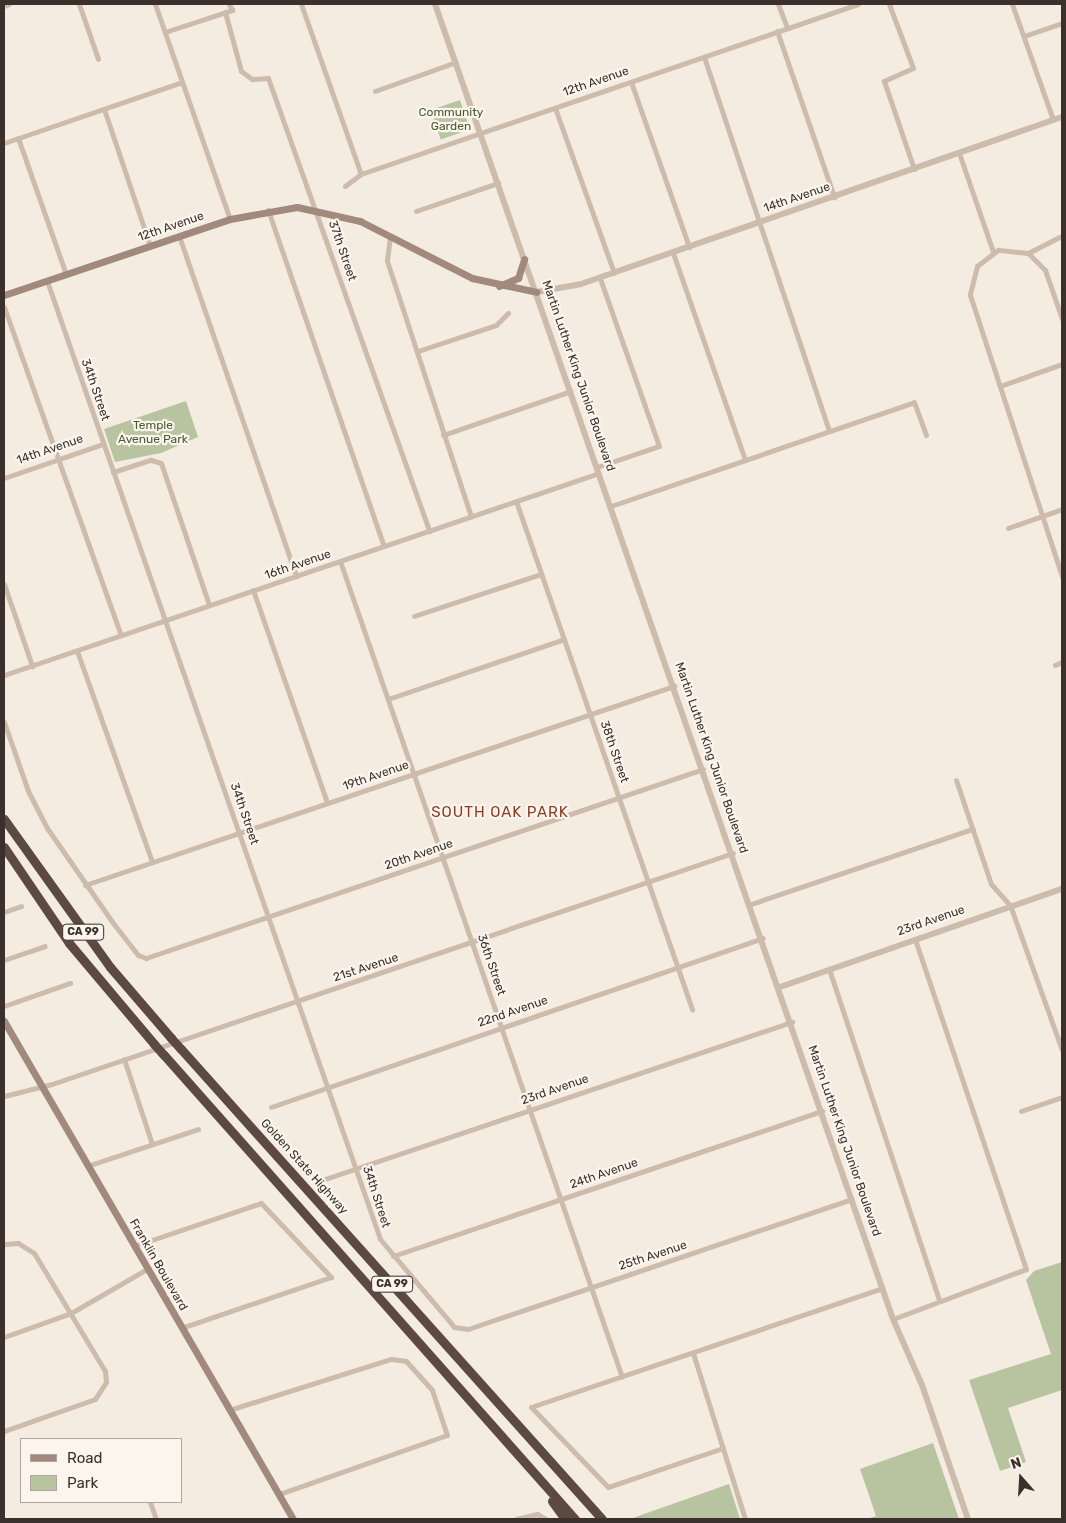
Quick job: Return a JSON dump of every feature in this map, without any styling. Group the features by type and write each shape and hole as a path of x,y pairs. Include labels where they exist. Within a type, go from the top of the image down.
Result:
{"highway":[{"name":"Golden State Highway","path":"4,819 110,967 171,1038 602,1519"},
{"name":"CA 99","path":"4,847 69,943 154,1044 575,1519"},
{"path":"523,1460 565,1519"}],"main road":[{"name":"12th Avenue","path":"4,295 230,218 268,210 316,208 349,217 390,236 435,263 499,286 537,292"},
{"path":"499,286 518,278 524,259"},
{"name":"Franklin Boulevard","path":"4,1021 293,1519"}],"street":[{"path":"4,6 9,4"},
{"path":"79,4 98,59"},
{"path":"155,4 230,218"},
{"path":"165,32 232,10 229,4"},
{"path":"301,4 361,174"},
{"name":"Martin Luther King Junior Boulevard","path":"435,4 763,938 882,1288 922,1385 968,1519"},
{"path":"778,4 787,28"},
{"name":"12th Avenue","path":"345,186 361,174 858,4"},
{"path":"889,4 913,68 884,81 914,169"},
{"path":"1012,4 1053,120"},
{"name":"37th Street","path":"225,12 242,72 252,80 268,78 316,208 429,531"},
{"path":"1024,36 1062,22"},
{"path":"777,31 834,197"},
{"path":"704,57 829,431"},
{"path":"375,91 456,62"},
{"path":"4,143 182,82"},
{"path":"631,82 689,247"},
{"path":"555,108 614,273"},
{"path":"104,109 150,246"},
{"name":"14th Avenue","path":"537,292 600,278 1062,117"},
{"path":"18,138 66,274"},
{"path":"959,153 993,252"},
{"path":"416,211 498,183"},
{"path":"268,210 384,546"},
{"path":"179,236 296,576"},
{"path":"390,236 387,261 471,517"},
{"path":"1062,236 1028,253 993,252 977,266 970,289 1000,386 1046,515 1062,576"},
{"path":"673,253 745,460"},
{"path":"1028,253 1045,270 1062,319"},
{"name":"16th Avenue","path":"4,675 516,502 659,446 600,278"},
{"name":"34th Street","path":"47,281 380,1239 460,1330"},
{"path":"4,307 121,635"},
{"path":"418,351 496,325 508,313"},
{"path":"1000,386 1062,364"},
{"path":"443,435 571,391"},
{"path":"611,506 914,402 926,435"},
{"name":"14th Avenue","path":"4,478 103,444"},
{"path":"113,472 150,460 161,463 209,605"},
{"name":"38th Street","path":"516,502 692,1009"},
{"path":"1008,528 1062,510"},
{"name":"36th Street","path":"340,561 622,1376"},
{"path":"414,616 541,574"},
{"path":"4,584 32,666"},
{"path":"253,590 327,803"},
{"path":"388,699 564,639"},
{"path":"77,651 152,862"},
{"path":"1055,664 1062,662"},
{"name":"19th Avenue","path":"85,885 674,686"},
{"path":"4,722 35,807 85,885"},
{"name":"20th Avenue","path":"85,885 142,957 268,917 703,769"},
{"path":"956,780 994,890 1010,905 1062,1050"},
{"path":"751,904 973,829"},
{"name":"21st Avenue","path":"4,1096 124,1059 473,943 733,853"},
{"name":"23rd Avenue","path":"780,987 1010,905 1062,889"},
{"path":"4,912 21,906"},
{"name":"22nd Avenue","path":"271,1107 328,1085 763,938"},
{"path":"893,1318 939,1299 1026,1269 915,939"},
{"path":"4,960 45,946"},
{"path":"828,969 939,1299"},
{"path":"4,1006 70,983"},
{"name":"23rd Avenue","path":"325,1179 792,1022"},
{"path":"124,1059 152,1144"},
{"path":"1021,1111 1062,1097"},
{"name":"24th Avenue","path":"393,1256 822,1111"},
{"path":"88,1166 198,1129"},
{"name":"25th Avenue","path":"460,1330 852,1200"},
{"path":"134,1246 262,1204 331,1277 181,1328"},
{"path":"4,1244 30,1248 105,1371 103,1391 94,1399 4,1432"},
{"path":"4,1337 71,1313 147,1269"},
{"path":"723,1448 608,1487 531,1408 882,1288"},
{"path":"693,1353 745,1519"},
{"path":"230,1410 338,1374 400,1358 412,1366 432,1390 447,1435 279,1494"},
{"path":"150,1503 156,1519"},
{"path":"516,1519 537,1514 545,1518"}],"green space":[{"name":"Community Garden","path":"460,100 470,129 441,139 431,110"},
{"name":"Temple Avenue Park","path":"186,401 198,437 161,453 115,462 104,429"},
{"path":"1062,1262 1062,1390 1008,1408 1026,1462 1000,1471 969,1380 1051,1354 1026,1280 1034,1271"},
{"path":"933,1443 959,1519 867,1519 876,1516 860,1469"},
{"path":"729,1484 740,1519 630,1519"}],"district":[{"name":"SOUTH OAK PARK","path":"500,813"}]}
